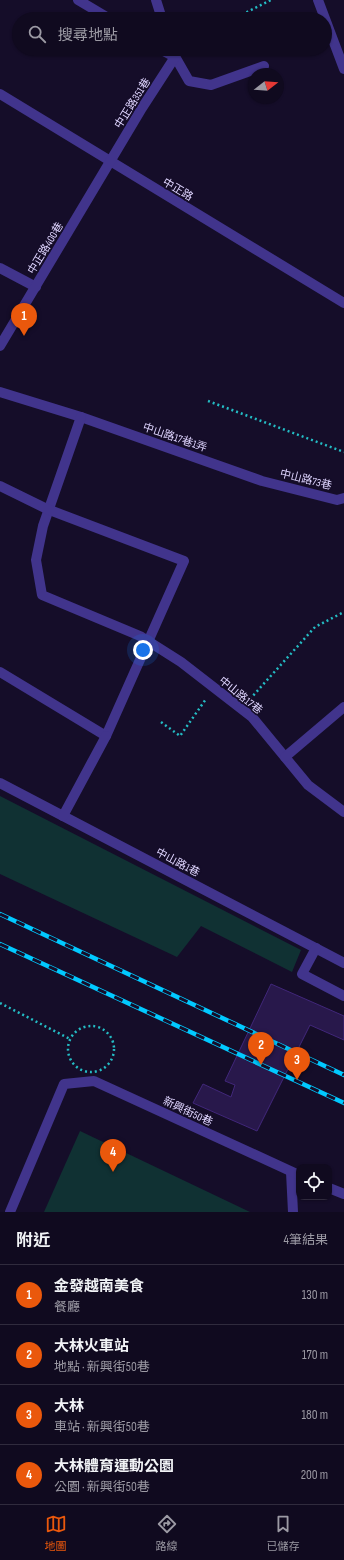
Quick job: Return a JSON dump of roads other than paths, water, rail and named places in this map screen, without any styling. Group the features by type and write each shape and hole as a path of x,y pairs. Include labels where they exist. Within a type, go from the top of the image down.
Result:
{"street":[{"path":"78,0 98,12"},
{"path":"156,0 160,12"},
{"path":"318,0 323,12"},
{"path":"332,37 344,69"},
{"name":"中正路351巷","path":"110,162 171,56"},
{"path":"175,56 189,81 211,85 264,66"},
{"name":"中正路","path":"0,94 344,303"},
{"name":"中正路400巷","path":"0,346 110,162"},
{"path":"0,268 36,287"},
{"name":"中山路17巷1弄","path":"0,392 81,417 262,480"},
{"path":"47,508 81,417"},
{"name":"中山路73巷","path":"262,480 337,500 344,498"},
{"path":"0,486 47,508 184,561 106,736 63,816"},
{"name":"中山路17巷","path":"47,508 36,560 42,595 140,636 181,662 252,718 308,785 344,812"},
{"path":"0,672 106,736"},
{"path":"285,757 344,707"},
{"name":"中山路1巷","path":"0,783 344,963"},
{"path":"316,948 302,974 344,996"},
{"name":"新興街50巷","path":"10,1212 64,1084 94,1081 295,1174"},
{"path":"293,1212 295,1174"},
{"path":"332,1189 344,1194"}],"railway":[{"path":"0,914 344,1075"},
{"path":"0,944 344,1103"}],"place":[{"name":"金發越南美食","path":"24,336"},
{"name":"大林火車站","path":"261,1065"},
{"name":"大林","path":"297,1080"},
{"name":"大林體育運動公園","path":"113,1172"}]}
